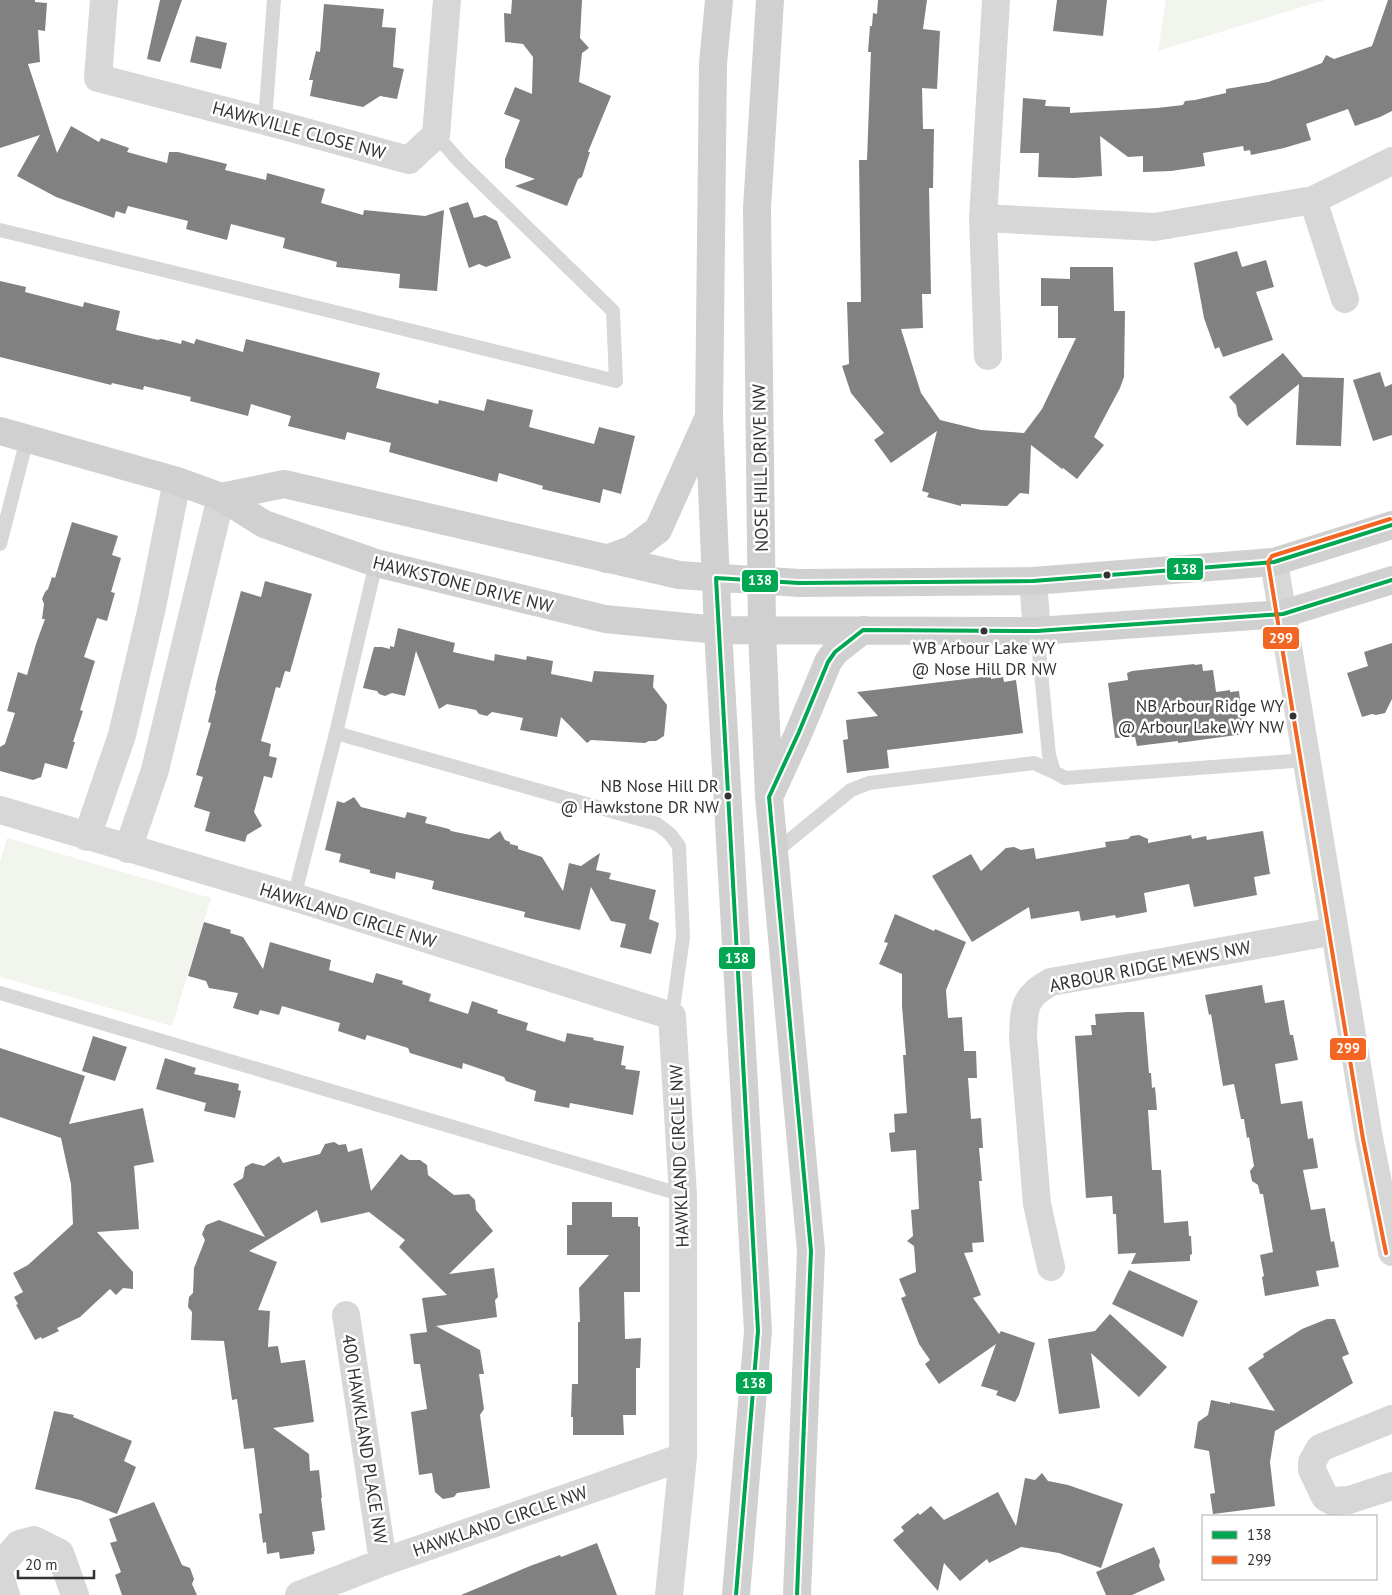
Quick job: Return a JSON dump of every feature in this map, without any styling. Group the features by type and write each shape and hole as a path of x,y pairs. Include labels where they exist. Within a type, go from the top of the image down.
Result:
{"main road":[{"path":"719,0 713,64 709,417 718,630 758,1331 736,1595"},
{"name":"NOSE HILL DRIVE NW","path":"770,0 757,208 762,630 769,797 811,1251 797,1595"},
{"path":"606,559 631,550 658,530 709,417"},
{"name":"HAWKSTONE DRIVE NW","path":"0,431 177,481 221,497 264,524 376,563 605,618 718,630 1037,631 1283,614 1392,580"},
{"path":"221,497 284,484 679,575 799,583 1033,581 1274,562 1392,525"},
{"path":"769,797 828,662 835,652 863,630"}],"street":[{"name":"HAWKVILLE CLOSE NW","path":"104,0 98,78 409,160 436,135"},
{"path":"436,135 447,0"},
{"path":"988,356 983,218 996,0"},
{"path":"983,218 1155,227 1313,200 1392,161"},
{"path":"1313,200 1346,300"},
{"path":"87,837 122,735 152,607 177,481"},
{"path":"128,849 154,770 221,497"},
{"path":"1274,562 1368,1138 1392,1252"},
{"path":"1033,581 1037,631"},
{"name":"HAWKLAND CIRCLE NW","path":"0,810 294,897 672,1016 683,1195 683,1457 384,1562 299,1595"},
{"name":"ARBOUR RIDGE MEWS NW","path":"1051,1267 1037,1204 1023,1036 1024,1009 1030,998 1038,989 1051,982 1335,931"},
{"name":"400 HAWKLAND PLACE NW","path":"346,1315 384,1562"},
{"path":"1392,1419 1320,1448 1312,1462 1312,1470 1325,1497 1332,1501 1349,1500 1392,1486"},
{"path":"669,1595 683,1457"},
{"path":"0,1566 19,1544 34,1540 60,1553 74,1595"},
{"path":"0,1577 6,1595"}],"lane":[{"path":"265,121 274,0"},
{"path":"0,230 616,381 613,311 460,162 436,135"},
{"path":"0,544 27,439"},
{"path":"294,897 336,733 376,563"},
{"path":"1037,631 1048,755 1054,772"},
{"path":"336,733 657,824 670,834 679,846 683,938 672,1016"},
{"path":"774,853 851,790 869,783 1034,763 1065,778 1307,760"},
{"path":"0,993 683,1195"}],"shaded area":[{"path":"1166,0 1325,0 1158,51"},
{"path":"7,838 211,898 172,1026 0,977 0,862"}],"building":[{"path":"0,0 35,0 35,2 47,3 45,31 38,30 40,62 28,64 57,153 71,126 99,142 101,138 129,148 127,152 167,163 169,152 178,152 227,164 225,170 266,180 267,173 325,189 321,203 363,215 364,210 425,216 444,210 437,291 399,288 400,274 336,267 337,262 283,248 285,238 231,224 227,240 186,229 188,221 128,206 125,214 116,211 114,218 56,197 17,176 40,135 0,148"},
{"path":"160,0 182,0 160,62 147,59"},
{"path":"512,0 582,0 580,38 589,48 582,53 579,82 611,96 588,152 590,152 582,177 578,179 567,206 515,186 535,179 505,168 505,159 520,120 504,114 515,87 532,94 533,57 523,44 505,42 504,13 511,14"},
{"path":"878,0 927,0 923,29 940,31 937,89 922,88 923,129 934,129 933,188 929,188 931,294 922,294 923,328 901,329 921,393 940,420 981,430 1024,433 1042,409 1076,338 1058,338 1058,306 1041,306 1041,278 1070,279 1070,267 1113,267 1114,311 1125,311 1124,377 1094,437 1104,445 1077,479 1031,445 1029,494 1020,493 1007,506 961,504 961,506 927,497 929,493 922,491 937,431 891,463 874,440 884,433 851,393 842,366 849,364 847,302 861,302 859,160 867,160 871,52 868,52 870,26 872,26 873,13 877,14"},
{"path":"1057,0 1107,0 1103,36 1053,31"},
{"path":"1388,0 1392,0 1392,111 1380,117 1355,126 1348,109 1306,124 1311,140 1251,155 1250,150 1244,151 1243,146 1203,153 1205,166 1171,171 1143,172 1143,156 1128,157 1100,136 1102,176 1074,178 1038,177 1039,153 1020,153 1023,98 1046,100 1045,106 1070,107 1070,113 1183,105 1185,101 1226,93 1226,89 1268,82 1301,71 1322,63 1326,55 1334,59 1372,46"},
{"path":"324,4 384,9 382,27 396,28 393,67 404,69 397,99 380,96 363,107 310,96 313,80 309,80 316,51 320,52"},
{"path":"196,36 227,43 221,69 190,62"},
{"path":"468,202 474,218 485,215 497,221 511,258 486,267 479,264 469,268 449,208"},
{"path":"1237,251 1242,267 1266,260 1274,287 1256,292 1273,340 1223,357 1219,347 1215,349 1204,318 1194,263"},
{"path":"0,281 26,287 25,292 83,307 84,302 120,311 116,330 181,344 182,340 194,344 196,339 243,352 246,339 380,373 376,388 438,404 439,400 484,411 487,399 533,410 529,427 594,444 599,427 635,436 621,494 603,489 600,503 542,489 543,486 499,473 497,482 389,452 391,443 347,432 345,440 288,426 291,416 251,404 248,416 190,401 191,397 144,386 143,390 112,383 111,385 0,357"},
{"path":"1283,353 1303,377 1344,378 1341,446 1296,445 1299,384 1247,426 1238,416 1236,405 1229,397"},
{"path":"1380,372 1385,387 1392,384 1392,435 1373,441 1353,380"},
{"path":"72,522 118,536 112,555 121,558 111,592 115,593 107,621 97,618 84,657 95,661 80,710 83,711 67,769 45,763 41,777 33,780 0,771 0,747 5,744 15,713 7,711 18,672 27,675 45,619 42,619 44,604 42,599 52,577 55,578"},
{"path":"265,581 312,594 290,672 285,671 280,688 276,687 261,741 271,744 269,756 277,758 272,778 264,776 254,812 262,826 247,835 245,842 205,831 210,812 194,807 203,777 196,775 211,723 208,722 217,681 241,591 261,597"},
{"path":"398,628 455,643 453,652 494,661 495,654 526,660 527,656 553,661 551,674 592,682 594,671 654,675 653,687 667,705 664,736 656,741 645,743 591,740 587,743 561,717 557,737 520,730 523,718 492,712 487,716 479,714 476,710 447,704 439,709 416,651 405,696 392,693 385,696 377,691 363,688 374,647 390,649 390,646 394,647"},
{"path":"1392,643 1392,699 1385,713 1362,717 1347,673 1368,666 1364,652"},
{"path":"1202,664 1203,671 1213,670 1216,692 1239,691 1244,734 1178,743 1178,741 1137,746 1135,737 1115,738 1108,683 1128,680 1127,673 1132,671"},
{"path":"991,676 991,679 1003,677 1004,682 1016,680 1023,733 887,750 889,768 847,773 843,740 848,739 846,720 878,716 857,692"},
{"path":"354,797 361,807 405,818 407,812 427,817 425,823 451,831 489,839 500,831 505,840 510,842 510,844 518,846 518,849 542,857 563,891 569,863 581,866 600,853 596,870 611,873 609,879 656,890 649,919 659,923 651,954 620,947 626,924 611,921 591,887 580,930 524,917 525,912 432,889 434,881 396,872 395,879 370,873 370,870 339,862 341,854 325,850 337,801 344,803"},
{"path":"1263,831 1270,874 1254,877 1257,895 1194,907 1189,884 1144,893 1147,912 1116,918 1115,915 1081,921 1079,911 1031,919 1029,907 972,942 932,876 971,854 981,871 1006,848 1014,847 1021,850 1034,848 1036,859 1106,847 1105,842 1128,839 1131,836 1139,835 1148,839 1148,843 1191,835 1192,839 1206,836 1207,840"},
{"path":"895,914 934,931 935,929 966,942 946,990 948,1018 962,1017 964,1051 976,1051 977,1078 968,1078 971,1119 981,1118 983,1148 979,1148 982,1181 979,1181 984,1242 972,1243 973,1252 964,1253 981,1295 973,1298 999,1334 1001,1331 1035,1343 1019,1395 1015,1402 996,1395 998,1391 981,1386 996,1344 939,1384 925,1364 930,1360 919,1344 901,1298 906,1296 899,1279 916,1272 914,1246 907,1241 913,1236 911,1210 919,1209 916,1150 891,1152 889,1133 895,1132 894,1114 907,1113 903,1055 906,1055 902,1006 902,974 879,964 888,943 884,942"},
{"path":"204,922 231,930 230,933 243,937 263,969 270,942 331,960 329,970 373,983 376,973 403,981 402,984 431,994 429,1001 468,1014 472,1001 498,1010 497,1013 528,1023 526,1030 565,1042 567,1033 624,1046 621,1065 626,1066 625,1069 640,1071 633,1115 570,1103 569,1108 534,1101 536,1091 506,1081 504,1077 463,1063 462,1069 410,1053 408,1048 367,1035 365,1040 338,1031 340,1023 282,1006 279,1015 260,1010 258,1015 233,1008 238,993 209,988 206,981 188,976"},
{"path":"1262,985 1265,1003 1284,1000 1290,1035 1293,1035 1298,1060 1275,1064 1281,1104 1302,1101 1308,1139 1313,1138 1318,1168 1303,1170 1311,1210 1325,1208 1331,1242 1334,1241 1339,1267 1316,1271 1319,1286 1265,1296 1260,1255 1273,1252 1263,1194 1260,1194 1258,1185 1252,1181 1250,1171 1254,1166 1249,1137 1247,1138 1244,1119 1241,1119 1234,1084 1223,1086 1211,1014 1209,1015 1205,995"},
{"path":"1144,1012 1149,1073 1151,1073 1152,1088 1155,1087 1157,1110 1148,1110 1152,1170 1161,1170 1164,1223 1188,1221 1192,1254 1190,1255 1190,1261 1131,1264 1136,1253 1118,1254 1116,1214 1113,1214 1112,1196 1086,1198 1075,1036 1092,1035 1091,1025 1096,1025 1095,1014"},
{"path":"93,1036 127,1047 115,1081 82,1071"},
{"path":"0,1048 85,1076 69,1124 143,1108 154,1162 134,1166 139,1229 97,1232 133,1272 133,1289 123,1288 116,1295 110,1289 80,1317 57,1328 59,1331 42,1339 41,1337 35,1340 16,1305 18,1304 14,1297 23,1292 13,1273 28,1265 73,1224 71,1184 61,1138 0,1117"},
{"path":"165,1058 196,1068 194,1074 239,1084 238,1090 241,1091 235,1118 204,1111 206,1103 156,1089"},
{"path":"334,1142 339,1145 346,1144 348,1152 362,1148 371,1191 401,1154 409,1160 420,1160 427,1165 428,1175 454,1195 469,1194 475,1200 476,1210 493,1231 449,1274 494,1268 498,1297 495,1300 497,1317 436,1326 480,1350 484,1374 479,1374 484,1409 480,1415 490,1488 457,1493 454,1497 443,1499 435,1492 432,1473 419,1475 411,1412 427,1409 420,1364 414,1364 410,1334 427,1332 422,1298 447,1295 399,1247 405,1240 369,1212 321,1223 317,1210 249,1251 277,1262 258,1310 270,1311 268,1347 278,1346 281,1363 305,1360 314,1422 273,1428 309,1454 310,1471 319,1470 322,1498 325,1530 312,1532 314,1554 280,1559 279,1552 267,1554 266,1542 263,1543 259,1514 262,1513 254,1448 244,1449 237,1399 232,1400 224,1341 191,1340 192,1312 188,1307 189,1297 193,1293 194,1268 205,1240 202,1234 206,1225 219,1220 265,1237 233,1184 243,1178 245,1167 252,1163 264,1166 279,1156 283,1163 320,1154 325,1144"},
{"path":"572,1202 612,1202 612,1217 638,1217 638,1226 640,1227 640,1292 624,1292 625,1339 641,1338 640,1368 636,1368 636,1415 623,1415 624,1435 573,1435 573,1417 571,1417 572,1384 578,1384 579,1288 609,1255 567,1255 567,1225 572,1225"},
{"path":"1129,1270 1198,1301 1183,1337 1112,1304"},
{"path":"1110,1314 1167,1367 1139,1397 1091,1353 1100,1408 1059,1414 1048,1339 1095,1331"},
{"path":"1327,1319 1335,1319 1349,1354 1342,1357 1353,1383 1275,1431 1270,1462 1275,1506 1213,1514 1210,1494 1215,1493 1209,1451 1194,1448 1198,1422 1208,1415 1211,1400 1275,1411 1248,1368 1264,1357 1263,1354 1302,1329"},
{"path":"54,1411 74,1415 73,1417 132,1441 124,1461 136,1467 117,1514 80,1500 35,1489"},
{"path":"1042,1473 1048,1481 1068,1485 1123,1504 1101,1568 1059,1553 1021,1547 989,1563 987,1559 960,1581 944,1563 938,1591 893,1540 904,1531 901,1527 918,1513 920,1515 931,1506 944,1520 998,1492 1016,1526 1025,1478 1035,1480"},
{"path":"154,1502 182,1565 190,1568 194,1579 192,1584 197,1595 122,1595 115,1575 121,1572 110,1543 117,1541 109,1519"},
{"path":"597,1543 617,1595 461,1595 530,1566 560,1555 561,1557"},
{"path":"1154,1547 1165,1580 1132,1595 1106,1595 1096,1572"}],"transit line":[{"name":"299","path":"1386,1253 1363,1139 1268,562 1272,556 1390,519"},
{"name":"138","path":"736,1595 758,1331 716,578 799,583 1033,581 1274,562 1392,525"},
{"name":"138","path":"797,1595 811,1251 769,797 828,662 835,652 863,630 1037,631 1283,614 1392,580"}],"place":[{"name":"WB Arbour Lake WY @ Nose Hill DR NW","path":"984,631"},
{"name":"NB Arbour Ridge WY @ Arbour Lake WY NW","path":"1293,716"},
{"name":"NB Nose Hill DR @ Hawkstone DR NW","path":"728,796"}]}
